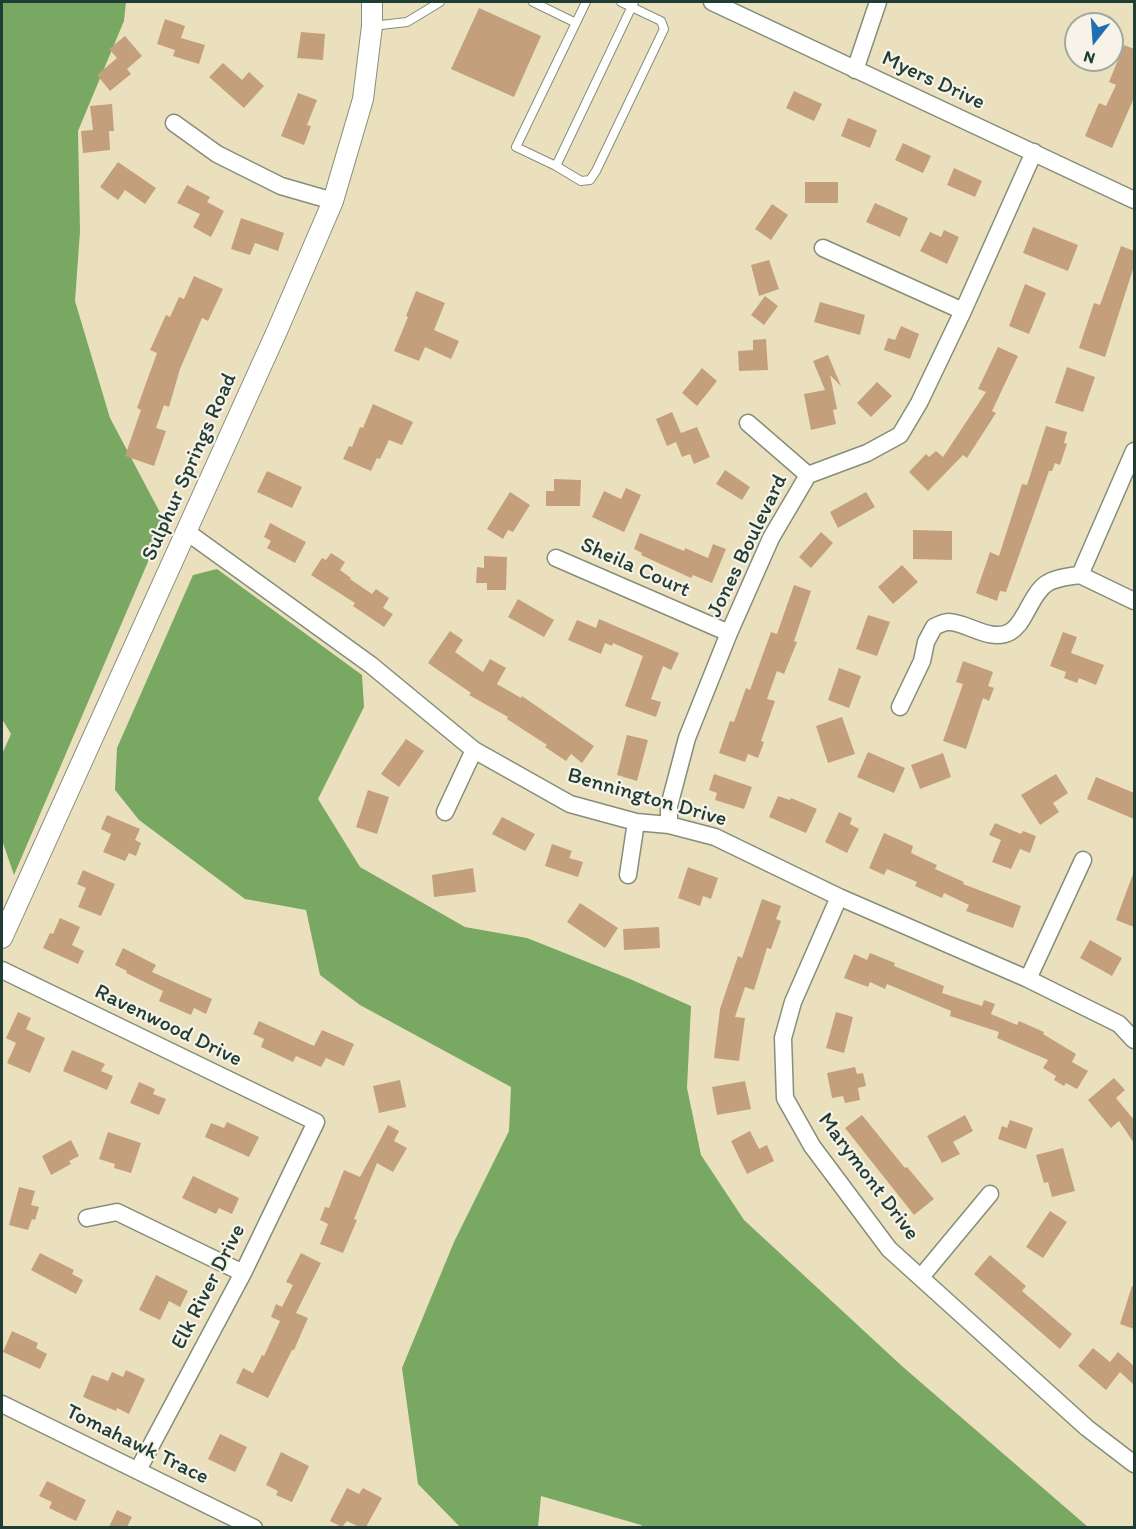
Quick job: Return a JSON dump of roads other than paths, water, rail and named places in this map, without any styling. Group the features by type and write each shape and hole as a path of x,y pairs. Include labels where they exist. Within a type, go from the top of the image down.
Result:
{"street":[{"name":"Sulphur Springs Road","path":"2,938 294,294 333,201 363,99 372,26 372,2"},
{"name":"Myers Drive","path":"712,2 1034,153 1133,196"},
{"path":"855,70 878,2"},
{"path":"174,123 217,154 281,186 333,201"},
{"name":"Jones Boulevard","path":"669,825 669,806 687,738 729,633 771,538 808,475 867,453 900,435 920,403 1034,153"},
{"path":"823,248 963,311"},
{"path":"748,423 808,475"},
{"path":"1080,575 1134,451"},
{"name":"Bennington Drive","path":"187,532 371,665 474,750 570,804 636,822 669,825 715,837 839,897 1028,979 1119,1024 1134,1040"},
{"name":"Sheila Court","path":"556,558 729,633"},
{"path":"900,707 922,660 926,642 934,627 948,622 983,633 997,635 1010,632 1021,622 1043,584 1060,577 1080,575 1134,601"},
{"path":"445,812 474,750"},
{"path":"628,875 636,822"},
{"path":"1028,979 1083,860"},
{"name":"Marymont Drive","path":"839,897 793,1002 783,1038 785,1098 812,1146 889,1249 1088,1428 1134,1464"},
{"name":"Ravenwood Drive","path":"2,970 316,1122"},
{"name":"Elk River Drive","path":"138,1470 243,1273 316,1122"},
{"path":"921,1278 990,1194"},
{"path":"87,1218 117,1212 243,1273"},
{"name":"Tomahawk Trace","path":"2,1404 254,1527"}],"lane":[{"path":"372,26 407,22 440,2"},
{"path":"533,2 576,23"},
{"path":"586,2 516,147 581,181 590,180 596,171 664,29 662,21 633,4 621,2"},
{"path":"555,166 633,4"}]}
